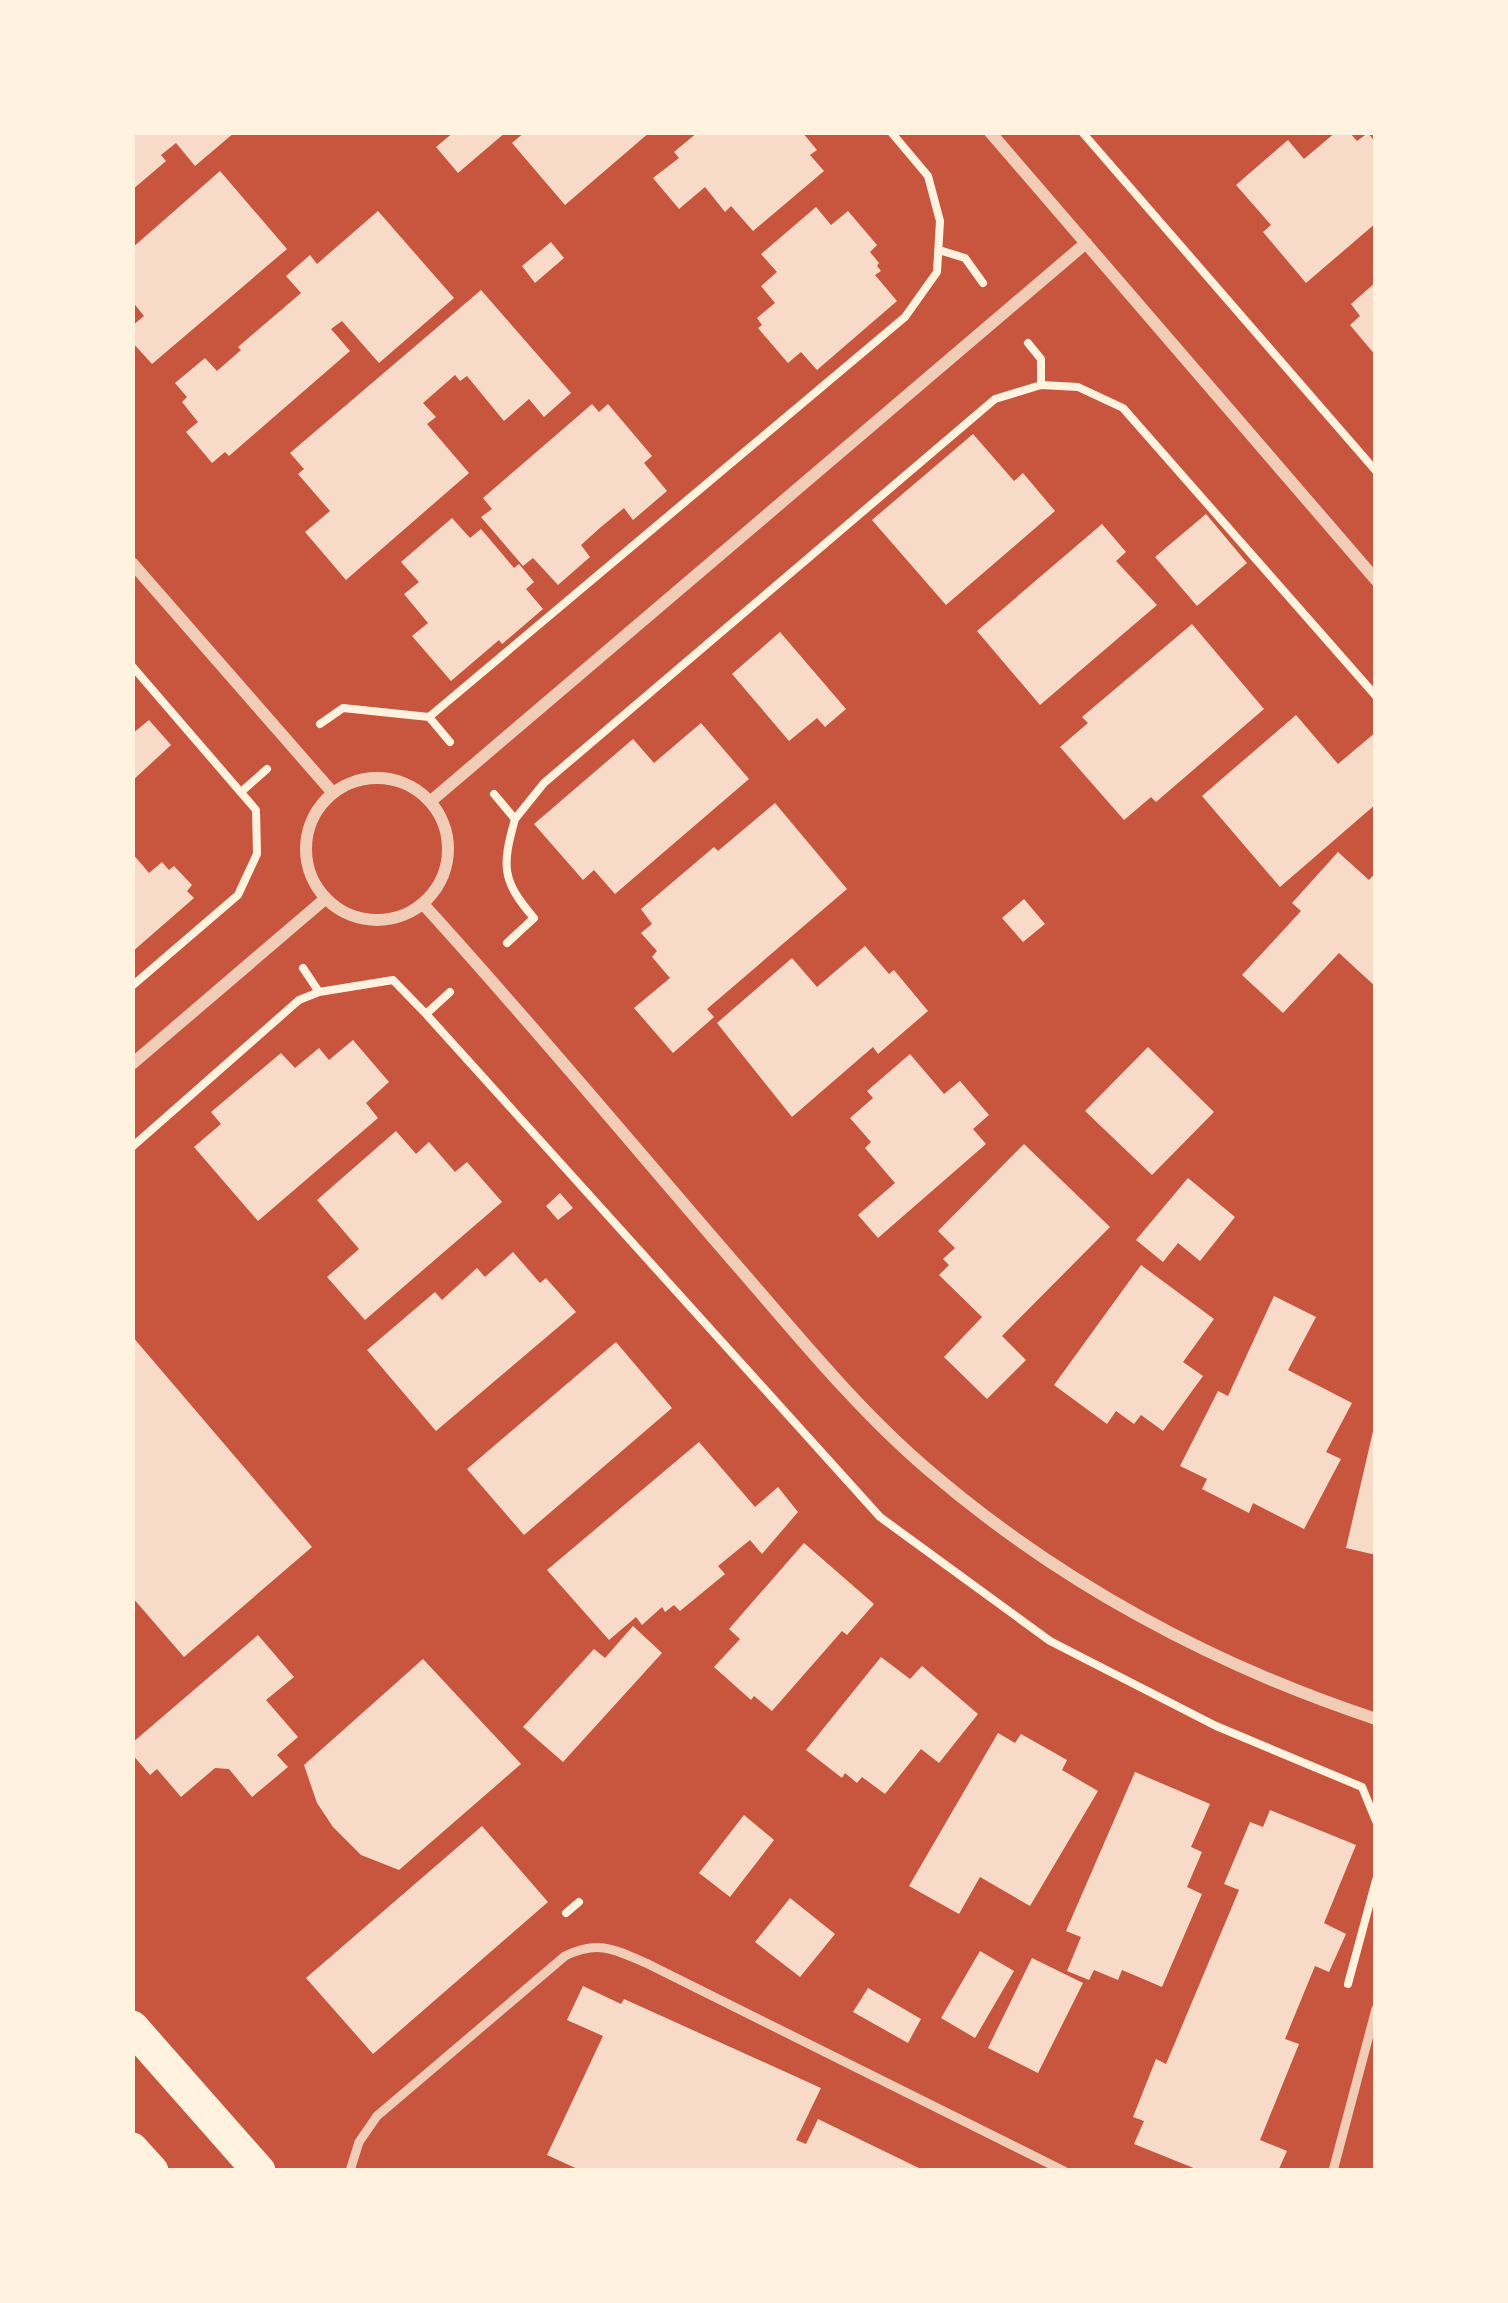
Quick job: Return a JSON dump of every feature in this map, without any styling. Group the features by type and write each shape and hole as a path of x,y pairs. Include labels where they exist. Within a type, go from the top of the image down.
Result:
{"highway":[{"path":"132,2027 259,2171"},
{"path":"132,2149 152,2171"}],"street":[{"path":"990,132 1376,580"},
{"path":"431,801 1086,242"},
{"path":"132,563 333,793"},
{"path":"395,779 431,801 449,843 447,866 438,887 423,904 384,920 362,920 325,898 312,879 307,832 316,811 333,793 352,782 395,779"},
{"path":"132,1064 325,898"},
{"path":"423,904 833,1376 923,1466 1021,1544 1109,1600 1220,1657 1376,1719"}],"lane":[{"path":"350,2171 359,2142 377,2116 565,1956 586,1946 614,1949 646,1963 1064,2171"},
{"path":"1333,2171 1376,2009"}],"path":[{"path":"429,717 905,317 937,272 940,221 928,176 891,132"},
{"path":"1082,132 1376,471"},
{"path":"939,250 965,258"},
{"path":"1041,359 1041,385"},
{"path":"512,939 534,918 515,896 503,860 515,819 544,783 995,399 1041,385 1078,387 1123,408 1376,696"},
{"path":"132,666 256,810 256,854 245,887 132,986"},
{"path":"326,718 343,708 429,717 445,736"},
{"path":"241,792 257,778"},
{"path":"500,802 515,819"},
{"path":"238,895 251,909"},
{"path":"307,972 319,992"},
{"path":"132,1147 299,1000 319,992 393,980 426,1014 446,995"},
{"path":"1362,1787 1376,1792"}],"building":[{"path":"132,132 235,132 195,166 176,143 161,155 166,161 132,190"},
{"path":"454,132 506,132 458,173 436,147"},
{"path":"525,132 650,132 565,205 512,143"},
{"path":"698,132 802,132 817,150 810,155 824,171 753,231 731,206 725,212 705,187 679,209 653,178 679,158 674,152"},
{"path":"1336,132 1349,132 1357,141 1368,133 1376,143 1376,223 1306,283 1263,232 1271,225 1236,185 1288,140 1304,159"},
{"path":"220,171 287,249 152,364 132,342 132,326 144,316 132,301 132,248"},
{"path":"816,207 831,225 848,211 877,245 870,252 881,271 875,275 897,301 817,370 801,352 788,363 758,328 762,325 757,318 775,303 761,286 777,272 761,254"},
{"path":"378,211 454,298 379,363 342,321 331,329 350,351 229,456 225,452 212,463 186,432 198,422 182,402 187,397 175,383 205,358 217,371 301,293 286,276 310,255 317,264"},
{"path":"551,242 564,258 535,283 522,266"},
{"path":"1376,282 1376,356 1350,325 1360,316 1351,304"},
{"path":"481,290 571,393 544,417 529,399 504,421 467,376 460,381 455,375 423,403 436,417 427,424 469,473 346,580 305,532 330,511 298,474 304,469 290,453"},
{"path":"592,404 599,412 608,404 652,456 644,463 667,491 633,520 624,508 601,527 581,545 590,557 558,585 533,558 523,566 481,517 492,509 483,498"},
{"path":"973,434 1014,481 1023,473 1055,511 946,605 872,520"},
{"path":"1206,514 1247,563 1197,606 1155,557"},
{"path":"452,518 470,538 481,529 514,568 519,564 534,582 526,589 543,609 451,681 412,636 428,623 404,594 419,582 401,562"},
{"path":"1102,524 1126,552 1116,561 1157,605 1040,705 977,631"},
{"path":"1192,624 1264,709 1156,802 1151,797 1124,820 1060,747 1088,723 1082,717"},
{"path":"780,632 846,709 825,727 817,718 789,741 732,674"},
{"path":"1296,715 1338,764 1376,732 1376,804 1280,887 1202,796"},
{"path":"149,720 171,745 132,781 132,734"},
{"path":"701,723 749,779 615,894 594,870 583,880 534,824 633,739 654,763"},
{"path":"775,803 847,889 707,1009 714,1017 673,1053 634,1008 670,978 652,957 657,951 641,933 652,924 641,909"},
{"path":"1338,852 1369,880 1376,872 1376,987 1339,953 1283,1013 1242,975 1301,911 1292,903"},
{"path":"132,853 149,873 162,862 169,870 174,866 192,885 187,891 194,898 132,952"},
{"path":"1024,899 1045,924 1023,942 1002,918"},
{"path":"865,946 889,974 894,970 928,1011 878,1054 873,1047 792,1117 717,1023 792,958 817,987"},
{"path":"353,1040 389,1082 366,1103 378,1118 258,1221 194,1147 221,1124 211,1112 281,1053 295,1068 319,1048 329,1060"},
{"path":"1148,1047 1214,1112 1152,1175 1085,1111"},
{"path":"910,1054 944,1094 960,1081 989,1115 973,1129 986,1144 878,1238 858,1215 895,1183 865,1148 871,1142 850,1118 873,1098 867,1091"},
{"path":"396,1131 416,1154 429,1142 455,1172 467,1162 502,1202 365,1320 327,1277 359,1249 317,1200"},
{"path":"1024,1144 1110,1227 1002,1336 1026,1360 987,1399 944,1357 982,1317 939,1275 949,1265 943,1259 955,1248 938,1231"},
{"path":"1188,1178 1235,1217 1200,1261 1178,1243 1163,1262 1136,1240"},
{"path":"560,1193 573,1208 558,1220 546,1206"},
{"path":"513,1252 540,1283 546,1278 576,1312 436,1431 367,1350 435,1292 442,1300 477,1268 485,1277"},
{"path":"1141,1265 1214,1319 1183,1362 1203,1376 1163,1431 1141,1415 1134,1424 1116,1411 1107,1424 1054,1385"},
{"path":"1274,1296 1316,1317 1288,1370 1352,1403 1326,1452 1341,1459 1304,1529 1253,1503 1249,1513 1202,1489 1207,1479 1180,1466 1218,1391 1228,1396"},
{"path":"132,1336 312,1547 184,1657 132,1597"},
{"path":"616,1342 672,1408 524,1535 467,1469"},
{"path":"1376,1427 1376,1555 1346,1548"},
{"path":"699,1442 755,1507 778,1487 798,1512 762,1554 750,1540 718,1566 725,1574 680,1611 674,1605 665,1612 662,1607 642,1625 636,1617 609,1640 547,1570"},
{"path":"804,1543 874,1604 847,1635 842,1631 772,1711 754,1696 751,1700 714,1667 740,1639 729,1629"},
{"path":"633,1626 662,1653 563,1762 523,1727 594,1649 605,1658"},
{"path":"258,1635 294,1677 266,1700 298,1737 277,1755 288,1767 252,1797 229,1769 215,1768 181,1797 157,1769 150,1775 132,1754 132,1743"},
{"path":"881,1657 910,1679 922,1666 978,1714 939,1763 921,1749 885,1794 862,1777 857,1783 845,1773 842,1778 806,1750"},
{"path":"423,1659 521,1764 399,1870 361,1855 333,1827 317,1803 304,1765"},
{"path":"998,1733 1015,1743 1021,1734 1067,1760 1062,1770 1098,1791 1030,1906 980,1877 959,1914 909,1886"},
{"path":"1135,1772 1210,1804 1191,1847 1202,1852 1187,1887 1202,1894 1162,1987 1122,1970 1118,1980 1094,1970 1089,1980 1067,1971 1081,1937 1066,1931"},
{"path":"1270,1810 1356,1845 1324,1923 1346,1934 1329,1972 1315,1966 1285,2039 1299,2044 1260,2140 1287,2151 1278,2171 1201,2171 1134,2144 1144,2121 1133,2117 1156,2059 1166,2064 1239,1890 1224,1884 1250,1822 1263,1827"},
{"path":"744,1815 774,1840 730,1897 699,1873"},
{"path":"482,1826 548,1902 373,2054 306,1978"},
{"path":"790,1898 835,1934 800,1977 755,1942"},
{"path":"980,1951 1014,1971 975,2038 941,2018"},
{"path":"1032,1958 1083,1983 1038,2073 988,2048"},
{"path":"583,1986 621,2004 624,1999 821,2088 796,2140 806,2144 818,2119 925,2171 582,2171 547,2155 603,2036 567,2020"},
{"path":"868,1988 921,2019 908,2043 853,2012"}]}
